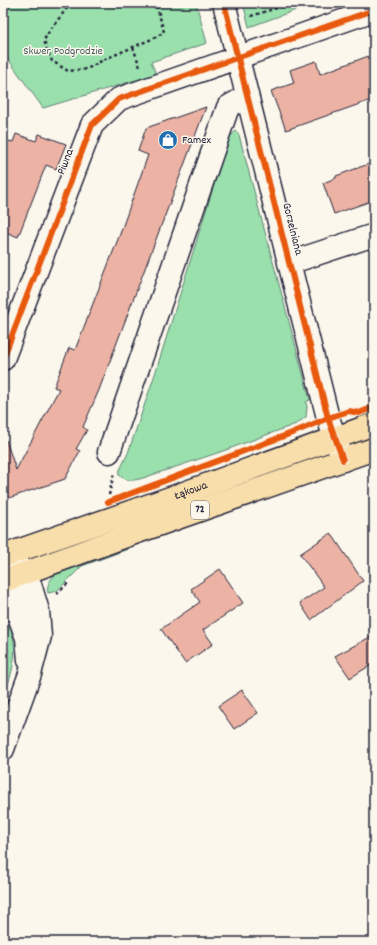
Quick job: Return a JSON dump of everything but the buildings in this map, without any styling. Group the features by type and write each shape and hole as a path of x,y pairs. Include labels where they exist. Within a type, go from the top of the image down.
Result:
{"main road":[{"name":"Łąkowa","path":"5,556 374,424"},
{"name":"Łąkowa","path":"12,578 129,535 374,449"}],"street":[{"name":"Piwna","path":"3,359 92,124 119,99 374,10"},
{"name":"Gorzelniana","path":"226,13 328,418 343,460"},
{"path":"109,452 228,107 246,96"},
{"path":"289,263 374,235"},
{"path":"3,749 30,674 27,638 5,556"}],"path":[{"path":"71,3 44,40 52,61 68,71 87,69 164,32 156,3"},
{"path":"226,13 293,3"},
{"path":"108,502 116,466 109,452"}],"green space":[{"name":"Skwer Podgrodzie","path":"3,3 196,3 207,43 151,62 156,74 43,108 3,52"},
{"path":"243,3 315,3 249,27"},
{"path":"236,131 239,135 310,400 306,402 306,417 296,424 223,451 143,478 127,480 118,474 128,453 155,374 229,137"},
{"path":"126,546 129,547 128,549 82,566 57,591 48,593 49,583 55,574"},
{"path":"3,618 13,636 15,649 12,671 3,699"}],"cycle path":[{"path":"224,3 328,418 343,460"},
{"path":"3,359 92,125 119,99 374,10"},
{"path":"108,502 328,418 349,411 359,413 374,407"}],"place":[{"name":"Famex","path":"168,140"}]}
